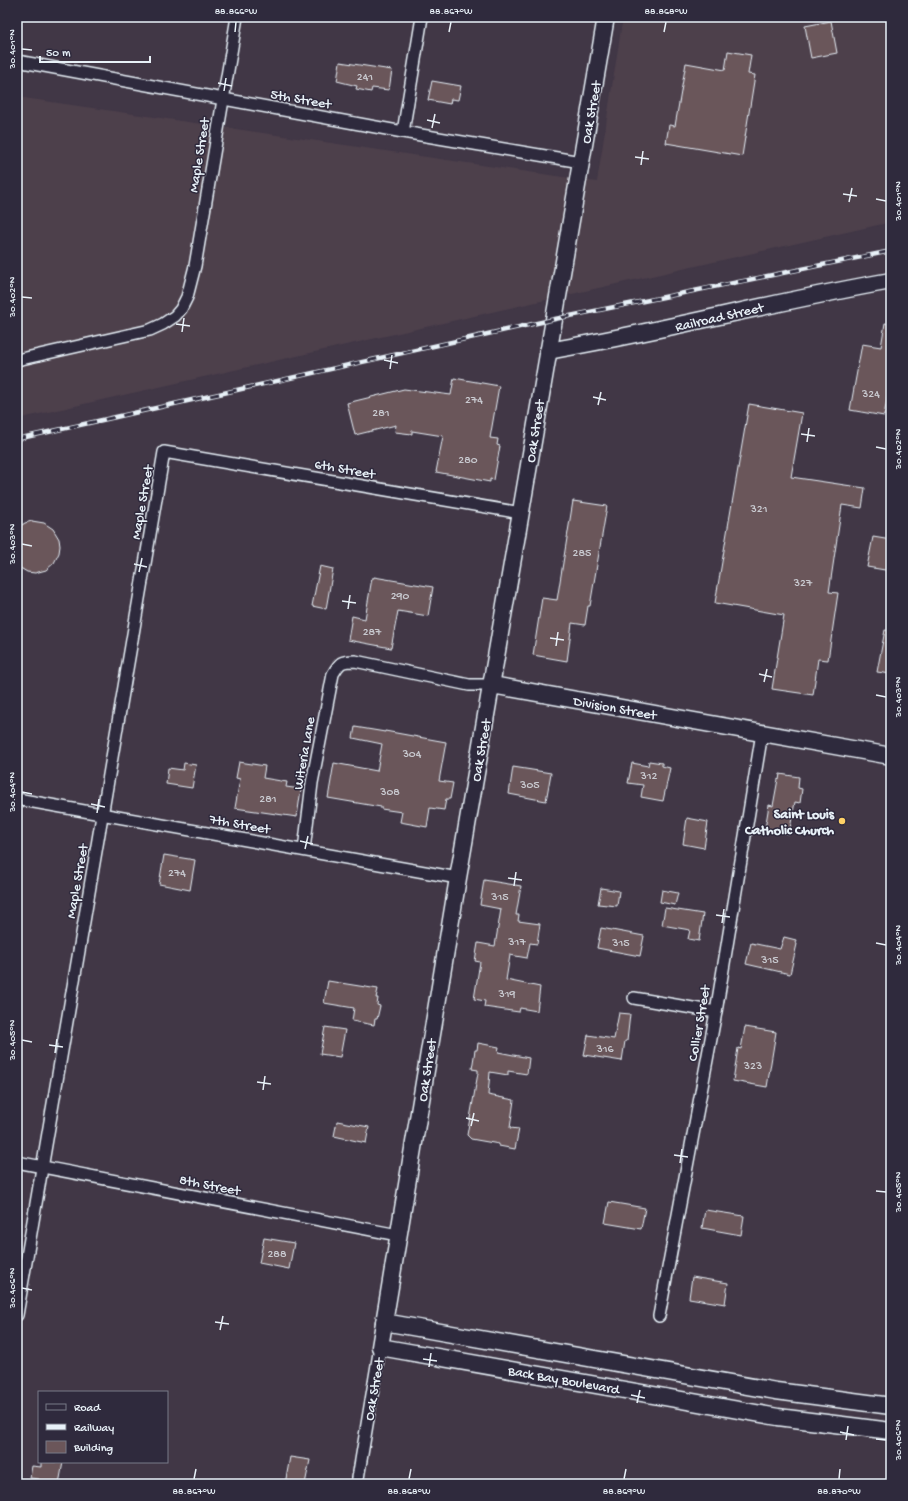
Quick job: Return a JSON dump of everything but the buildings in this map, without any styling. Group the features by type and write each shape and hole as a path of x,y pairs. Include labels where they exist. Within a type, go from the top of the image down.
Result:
{"main road":[{"name":"Oak Street","path":"380,1347 458,878 606,17"},
{"name":"Railroad Street","path":"548,351 614,339 805,297 891,281"},
{"name":"Division Street","path":"492,686 891,756"},
{"name":"Back Bay Boulevard","path":"384,1322 776,1391 891,1406"},
{"name":"Back Bay Boulevard","path":"380,1347 778,1417 891,1431"}],"street":[{"name":"Maple Street","path":"17,360 150,330 175,316 187,297 195,266 237,17"},
{"path":"403,132 422,17"},
{"name":"5th Street","path":"17,60 403,132 581,162"},
{"name":"Maple Street","path":"17,1315 164,452"},
{"name":"6th Street","path":"164,452 521,513"},
{"name":"Division Street","path":"339,663 344,661 355,661 469,685 492,686"},
{"name":"Witeria Lane","path":"304,850 312,783 333,674 339,663"},
{"name":"Collier Street","path":"658,1316 716,1012 762,733"},
{"name":"7th Street","path":"17,799 458,878"},
{"path":"634,998 716,1012"},
{"name":"8th Street","path":"17,1162 398,1235"},
{"name":"Oak Street","path":"357,1484 380,1347"}],"shaded area":[{"path":"623,17 891,17 891,222 17,419 17,97 597,182"}],"railway":[{"path":"17,439 555,319 891,251"}],"place":[{"name":"Saint Louis Catholic Church","path":"842,821"}]}
